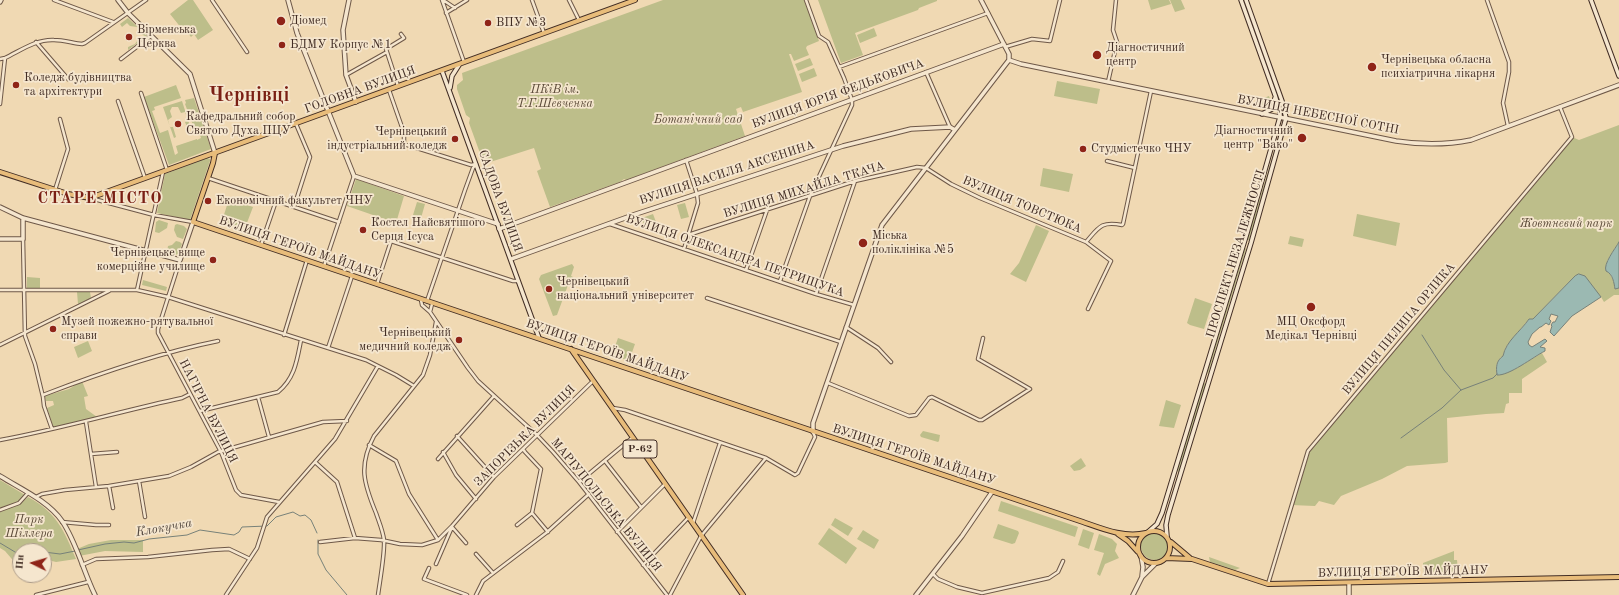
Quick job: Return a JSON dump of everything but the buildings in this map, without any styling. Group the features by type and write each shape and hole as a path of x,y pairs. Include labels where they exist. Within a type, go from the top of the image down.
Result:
{"main road":[{"name":"ГОЛОВНА ВУЛИЦЯ","path":"90,198 329,113 398,86 459,65 633,0"},
{"path":"193,222 216,156 215,153"},
{"path":"0,172 54,190 90,198"},
{"name":"ВУЛИЦЯ ГЕРОЇВ МАЙДАНУ","path":"193,222 432,304 539,338 813,432 1116,533"},
{"name":"Р-62","path":"571,349 743,595"},
{"path":"1116,533 1132,535 1158,530 1167,536 1170,541 1192,559"},
{"path":"1140,555 1139,543 1142,536 1147,532"},
{"path":"1116,533 1128,541 1140,555 1150,562 1156,562 1166,558 1192,559"},
{"path":"1166,558 1170,550 1170,541"},
{"name":"ВУЛИЦЯ ГЕРОЇВ МАЙДАНУ","path":"1192,559 1268,584 1619,577"}],"street":[{"path":"54,0 114,22"},
{"path":"118,0 128,13 190,74 215,153"},
{"path":"0,58 5,58 36,42 55,40 82,44 85,43 146,0"},
{"path":"212,0 248,52"},
{"path":"288,0 297,33 354,176 324,266"},
{"path":"349,0 343,30 346,75 356,102"},
{"path":"442,0 455,8"},
{"path":"442,0 464,63"},
{"path":"446,13 467,0"},
{"path":"532,0 544,33"},
{"path":"569,0 579,21"},
{"path":"780,282 810,196 852,106 852,100 839,67 828,42 820,36 806,0"},
{"path":"612,407 625,410 766,458 795,475 815,437 813,432 813,423 882,225 1009,60 1009,54 981,0"},
{"path":"1005,46 1032,39 1050,41 1060,0"},
{"path":"1108,82 1117,42 1113,30 1116,0"},
{"name":"ПРОСПЕКТ НЕЗАЛЕЖНОСТІ","path":"1147,532 1157,524 1162,513 1247,233 1280,117 1275,95 1241,0"},
{"name":"ПРОСПЕКТ НЕЗАЛЕЖНОСТІ","path":"1167,536 1166,525 1168,515 1251,243 1286,118 1282,101 1246,0"},
{"path":"1487,0 1509,62 1509,72 1503,104 1508,126"},
{"path":"1591,0 1619,76"},
{"path":"839,67 988,13"},
{"path":"398,86 386,49 404,38 402,34"},
{"path":"121,59 152,36"},
{"path":"36,42 68,79"},
{"name":"ВУЛИЦЯ ЮРІЯ ФЕДЬКОВИЧА","path":"499,229 926,72 1005,46"},
{"path":"346,75 387,52"},
{"path":"0,104 5,58"},
{"name":"ВУЛИЦЯ НЕБЕСНОЇ СОТНІ","path":"1009,60 1021,64 1396,141 1433,145 1471,140 1619,85"},
{"path":"449,91 452,76 459,65"},
{"path":"444,70 449,72 452,76"},
{"name":"САДОВА ВУЛИЦЯ","path":"444,70 449,91 539,338"},
{"path":"926,72 950,127 954,130"},
{"path":"389,90 404,133 404,144 471,165 476,164"},
{"path":"1086,242 1100,226 1111,222 1122,225 1151,91"},
{"path":"141,93 168,170"},
{"path":"1262,114 1270,111 1274,107 1275,95"},
{"path":"118,101 146,179"},
{"name":"ВУЛИЦЯ ПИЛИПА ОРЛИКА","path":"1268,584 1308,450 1572,137 1560,107"},
{"path":"54,190 68,149 60,119"},
{"path":"294,206 310,157 296,124"},
{"name":"ВУЛИЦЯ ВАСИЛЯ АКСЕНИНА","path":"511,259 697,194 831,150 911,129 950,127"},
{"path":"684,249 697,209 697,194 686,160"},
{"path":"1107,162 1135,168"},
{"path":"427,302 473,168 476,164"},
{"name":"ВУЛИЦЯ МИХАЙЛА ТКАЧА","path":"688,235 855,181 917,167 926,168"},
{"name":"ВУЛИЦЯ ТОВСТЮКА","path":"926,168 951,184 976,196 1086,242 1111,260 1088,309"},
{"path":"137,290 163,172"},
{"path":"354,176 498,224"},
{"path":"208,178 339,222"},
{"path":"816,294 855,181"},
{"name":"ВУЛИЦЯ ГЕРОЇВ МАЙДАНУ","path":"90,198 154,215 193,222"},
{"path":"262,245 276,201"},
{"path":"0,207 23,218 180,260 193,222"},
{"path":"746,270 767,210"},
{"path":"23,218 24,332 35,364 45,411 52,429"},
{"name":"ВУЛИЦЯ ОЛЕКСАНДРА ПЕТРИЩУКА","path":"610,224 816,294 854,305"},
{"path":"0,238 23,239"},
{"path":"377,284 391,241 442,256 514,281 518,281"},
{"name":"НАГІРНА ВУЛИЦЯ","path":"180,260 158,330 168,352 221,452 238,493 279,502"},
{"path":"284,335 307,260"},
{"path":"328,348 352,276"},
{"path":"0,290 137,290 168,297 366,360 414,386"},
{"path":"0,345 111,290"},
{"path":"707,298 841,342"},
{"name":"МАРІУПОЛЬСЬКА ВУЛИЦЯ","path":"421,300 422,305 430,312 478,381 537,435 579,482 667,595"},
{"path":"430,312 432,304"},
{"path":"378,595 384,541 383,532 364,482 369,445 374,436 414,386 427,366 436,321"},
{"path":"846,326 878,348 891,362"},
{"path":"828,383 909,416 916,415 929,398 932,397 979,420 982,420 1030,389 978,359 983,338"},
{"path":"200,412 274,393 283,388 293,374 301,340"},
{"path":"42,395 85,379 168,352 218,341"},
{"path":"226,595 257,548 264,522 279,502 336,439 378,366"},
{"name":"ЗАПОРІЗЬКА ВУЛИЦЯ","path":"438,540 494,477 593,380"},
{"path":"0,440 86,422 116,413 182,398 190,394"},
{"path":"438,459 494,396"},
{"path":"258,397 269,437"},
{"path":"35,497 50,493 109,486 169,476 221,452 269,437 323,422 347,421"},
{"path":"86,422 96,487"},
{"path":"458,436 494,477"},
{"path":"579,482 632,438"},
{"path":"692,524 720,443"},
{"path":"320,542 355,538 400,544 422,545 438,540 409,494 396,461 369,445"},
{"path":"517,525 532,513 541,469 523,449"},
{"path":"91,454 117,452"},
{"path":"443,452 456,475 476,499"},
{"path":"670,595 701,536 766,458"},
{"path":"605,461 641,507"},
{"path":"315,462 337,482 355,538"},
{"path":"0,476 35,497 53,511 62,522 95,595"},
{"path":"140,481 145,517"},
{"path":"618,532 665,484"},
{"path":"109,486 113,508"},
{"path":"916,595 933,574 992,492"},
{"path":"0,510 19,503 28,493"},
{"path":"476,595 481,583 548,532 589,494"},
{"path":"532,513 548,532"},
{"path":"643,565 688,518"},
{"path":"62,522 109,525"},
{"path":"436,564 452,526 466,543"},
{"path":"82,565 96,559 103,558 148,557 229,549 250,559"},
{"path":"476,554 493,573"},
{"path":"1133,595 1142,577 1144,567 1140,555"},
{"path":"933,574 957,587 982,592 1049,578 1058,572 1063,560"},
{"path":"1142,577 1156,562"},
{"path":"429,568 424,579 467,595"},
{"path":"36,595 46,594 88,582"},
{"path":"1349,583 1349,595"}],"green space":[{"path":"188,0 193,0 213,30 198,40 194,34 191,37 184,28 182,29 170,14"},
{"name":"ПКіВ ім. Т.Г.Шевченка","path":"663,0 804,0 819,41 807,46 806,48 809,55 794,61 791,54 789,54 802,92 743,112 741,107 736,109 745,136 550,207 537,171 541,169 534,148 484,164 469,123 470,118 466,115 457,89 457,85 463,80 462,73"},
{"path":"818,0 937,1 919,8 918,10 855,33 863,55 841,63"},
{"path":"1148,0 1169,0 1171,4 1151,10"},
{"path":"1170,0 1181,0 1185,9 1175,12"},
{"path":"128,18 147,36 128,50 128,47 135,44 140,37 143,38 145,36 141,34 137,27 130,26 127,23 122,27 120,24"},
{"path":"874,28 877,36 860,43 857,35"},
{"path":"810,58 813,65 798,71 795,64"},
{"path":"814,68 817,76 802,82 799,74"},
{"path":"1057,81 1100,89 1097,104 1054,96"},
{"path":"176,85 181,98 154,107 155,110 152,111 160,133 168,130 175,155 178,153 176,146 201,138 199,132 196,133 185,104 185,100 194,98 211,149 169,165 144,97"},
{"path":"1269,96 1271,102 1267,106 1257,106 1259,100"},
{"path":"182,101 190,126 187,127 185,122 188,120 185,112 181,113 178,107 172,107 170,111 172,117 168,120 170,126 163,107"},
{"path":"1283,122 1249,240 1247,240"},
{"name":"Жовтневий парк","path":"1619,125 1619,242 1607,261 1609,272 1615,284 1615,289 1619,288 1619,295 1614,295 1604,302 1601,297 1575,276 1533,319 1529,319 1506,347 1503,356 1497,364 1497,375 1517,368 1542,353 1547,362 1522,379 1522,393 1509,393 1509,403 1506,404 1504,413 1447,418 1448,462 1407,466 1382,479 1341,496 1334,505 1319,501 1315,506 1291,505 1308,450 1572,137 1579,140"},
{"path":"170,127 173,127 176,137 174,138"},
{"path":"207,158 210,159 210,161 190,220 157,213 165,174"},
{"path":"1043,168 1073,174 1069,192 1040,186"},
{"path":"356,179 404,196 396,223 347,206"},
{"path":"229,199 253,207 245,228 242,227 241,230 224,224 225,222 222,221"},
{"path":"417,202 425,204 421,218 413,215"},
{"path":"685,203 689,217 681,219 677,205"},
{"path":"653,214 656,222 644,226 642,218"},
{"path":"1357,214 1400,223 1396,246 1353,236"},
{"path":"159,220 168,223 167,228 159,233 155,232 156,222"},
{"path":"177,224 184,226 187,229 183,239 177,237 174,230 175,225"},
{"path":"1036,225 1049,231 1026,282 1010,274 1019,263"},
{"path":"1290,236 1304,239 1302,247 1288,244"},
{"path":"176,241 182,244 178,254 175,255 167,252 168,246 172,245"},
{"path":"1245,248 1246,249 1208,374 1207,372"},
{"path":"572,264 574,267 571,276 573,277 571,285 568,285 557,315 553,316 539,279 541,275"},
{"path":"27,277 40,278 40,288 27,288"},
{"path":"143,280 167,287 166,291 142,285"},
{"path":"77,292 90,292 91,298 78,304"},
{"path":"1195,298 1212,304 1204,329 1187,323"},
{"path":"618,338 635,344 629,361 612,355"},
{"path":"88,341 92,351 78,358 74,347"},
{"path":"82,381 88,396 84,397 86,409 97,417 56,427 53,426 47,408 54,405 53,401 46,401 45,396 69,389"},
{"path":"1203,384 1206,384 1179,472 1177,471"},
{"path":"1166,400 1181,405 1174,428 1159,426"},
{"path":"923,431 940,435 939,441 921,437 920,435"},
{"path":"1081,458 1086,466 1080,470 1074,471 1070,466"},
{"name":"Парк Шіллера","path":"0,480 25,495 19,502 0,510"},
{"name":"Парк Шіллера","path":"28,497 46,509 63,531 76,559 56,562 52,561 52,543 12,543 12,559 5,551 0,548 0,512 20,504"},
{"path":"1001,501 1078,527 1075,537 998,511"},
{"path":"835,518 853,528 848,536 831,525"},
{"path":"998,524 1018,531 1019,533 1015,543 1012,544 993,538"},
{"path":"829,528 857,548 846,564 818,544"},
{"path":"1083,529 1094,533 1089,549 1078,545"},
{"path":"863,530 879,540 874,549 857,539"},
{"path":"1155,532 1165,536 1169,546 1165,556 1155,560 1145,556 1141,546 1145,536"},
{"path":"1099,534 1112,539 1117,544 1115,551 1119,558 1105,564 1100,576 1097,574 1104,553 1094,550"},
{"path":"111,540 143,540 143,552 105,551 79,556 77,549 89,544"},
{"path":"1454,551 1454,560 1457,560 1458,572 1423,572 1423,563"},
{"path":"1209,557 1240,568 1235,570 1210,562"}],"water":[{"path":"1619,242 1619,288 1615,289 1612,276 1606,271 1606,264"},
{"path":"1579,274 1585,276 1601,297 1572,316 1554,336 1550,332 1551,325 1555,322 1558,316 1551,314 1549,319 1551,321 1549,325 1546,323 1540,327 1532,334 1528,342 1532,347 1545,339 1547,341 1540,347 1545,348 1545,351 1508,373 1497,375 1498,362 1503,356 1510,341 1529,319 1533,319 1575,276"}],"waterway":[{"path":"1422,335 1444,370 1461,390"},
{"path":"1401,438 1442,408 1461,390 1493,378 1497,374"},
{"name":"Клокучка","path":"78,550 105,544 124,542 134,543 149,539 187,535 200,530 234,535 239,532 242,527 267,526 276,517 293,512 300,516 305,515 311,520 317,533"},
{"name":"Клокучка","path":"318,540 318,554 326,570 347,595"},
{"name":"Клокучка","path":"0,543 12,550"},
{"name":"Клокучка","path":"52,553 60,554 75,551"}],"place":[{"name":"Діомед","path":"281,21"},
{"name":"ВПУ №3","path":"488,23"},
{"name":"Вірменська Церква","path":"129,37"},
{"name":"БДМУ Корпус №1","path":"282,45"},
{"name":"Діагностичний центр","path":"1097,55"},
{"name":"Чернівецька обласна психіатрична лікарня","path":"1372,67"},
{"name":"Коледж будівництва та архітектури","path":"16,85"},
{"name":"Кафедральний собор Святого Духа ПЦУ","path":"178,124"},
{"name":"Діагностичний центр \"Вако\"","path":"1302,138"},
{"name":"Чернівецький індустріальний коледж","path":"455,139"},
{"name":"Студмістечко ЧНУ","path":"1083,149"},
{"name":"Економічний факультет ЧНУ","path":"208,201"},
{"name":"Костел Найсвятішого Серця Ісуса","path":"363,230"},
{"name":"Міська поліклініка №5","path":"863,243"},
{"name":"Чернівецьке вище комерційне училище","path":"213,260"},
{"name":"Чернівецький національний університет","path":"549,289"},
{"name":"МЦ Оксфорд Медікал Чернівці","path":"1311,307"},
{"name":"Музей пожежно-рятувальної справи","path":"53,329"},
{"name":"Чернівецький медичний коледж","path":"459,340"}],"district":[{"name":"Чернівці","path":"249,96"},
{"name":"СТАРЕ МІСТО","path":"100,199"}],"park label":[{"name":"Ботанічний сад","path":"698,120"}]}
